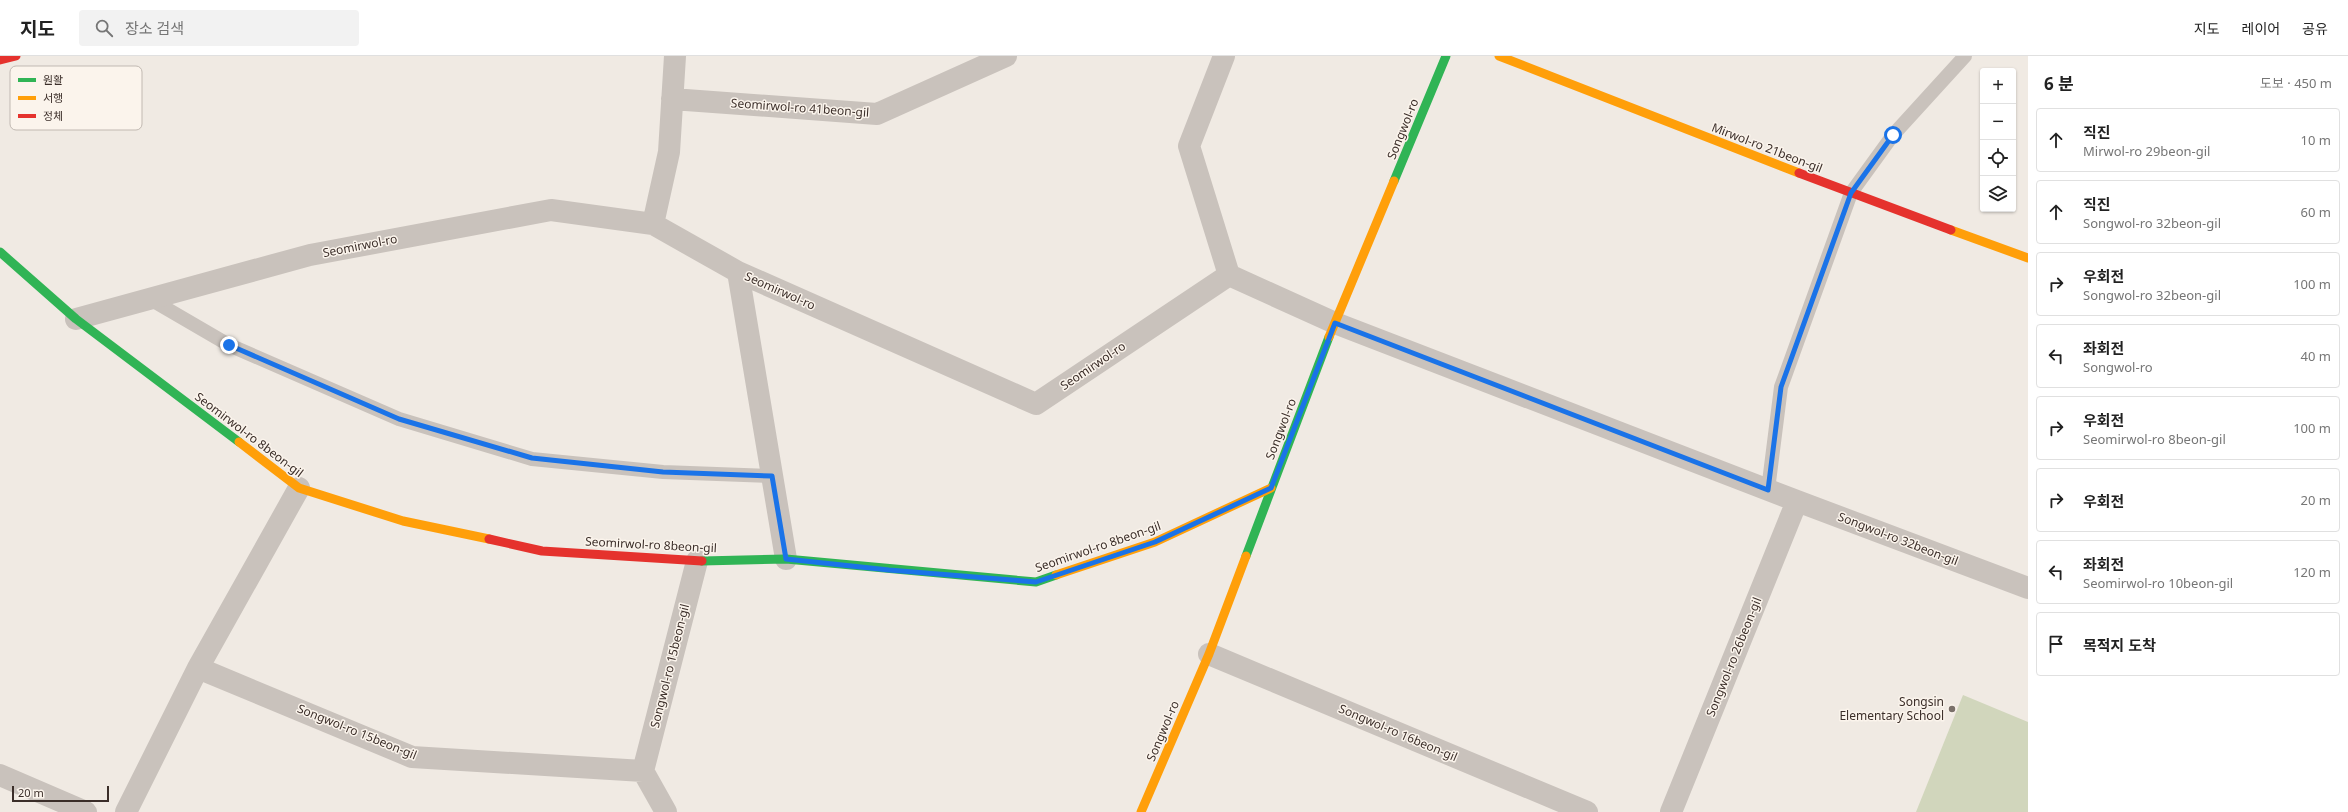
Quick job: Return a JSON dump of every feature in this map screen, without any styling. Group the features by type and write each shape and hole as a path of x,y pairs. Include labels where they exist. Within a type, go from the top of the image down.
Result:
{"street":[{"path":"0,60 16,56"},
{"path":"653,224 669,152 674,56"},
{"name":"Seomirwol-ro 41beon-gil","path":"672,99 877,114 1006,56"},
{"path":"1224,56 1189,146 1229,275"},
{"name":"Songwol-ro","path":"1142,812 1209,654 1335,323 1446,56"},
{"name":"Mirwol-ro 21beon-gil","path":"1500,56 1851,193 2028,258"},
{"name":"Seomirwol-ro","path":"76,319 310,255 551,210 653,224 738,272 1036,404 1229,275"},
{"path":"0,252 76,319"},
{"name":"Seomirwol-ro","path":"738,272 786,559"},
{"name":"Songwol-ro 32beon-gil","path":"1229,275 1335,323 1797,502 2028,588"},
{"name":"Seomirwol-ro 8beon-gil","path":"76,319 299,488 403,521 542,551 697,561 786,559 889,570 1036,582 1155,542 1271,488"},
{"path":"126,812 198,668 299,488"},
{"name":"Songwol-ro 26beon-gil","path":"1671,812 1797,502"},
{"name":"Songwol-ro 15beon-gil","path":"198,668 412,757 643,771 697,561"},
{"name":"Songwol-ro 16beon-gil","path":"1209,654 1587,812"},
{"path":"643,771 666,812"},
{"path":"0,775 86,812"}],"lane":[{"path":"1768,490 1781,387 1851,193 1893,135 1965,56"},
{"path":"150,299 229,345 399,419 524,456 663,472 772,476"}],"green space":[{"path":"1963,695 2028,722 2028,812 1916,812"}],"traffic: fast":[{"path":"1394,181 1446,56"},
{"path":"0,252 76,319 239,442"},
{"path":"1246,556 1329,337"},
{"path":"702,561 786,559 1036,582 1056,575"}],"traffic: slow":[{"path":"1499,56 1799,173"},
{"path":"1329,337 1394,181"},
{"path":"1951,230 2028,258"},
{"path":"239,442 299,488 403,521 489,539"},
{"path":"1056,575 1155,542 1271,488"},
{"path":"1141,812 1209,654 1246,556"}],"traffic: jam":[{"path":"0,60 16,56"},
{"path":"1799,173 1951,230"},
{"path":"489,539 542,551 702,561"}],"place":[{"name":"Songsin Elementary School","path":"1952,709"}],"route":[{"path":"229,345 399,419 532,458 663,472 772,476 786,559 889,570 1036,582 1155,542 1271,488 1335,323 1768,490 1781,387 1851,193 1893,135"}]}
